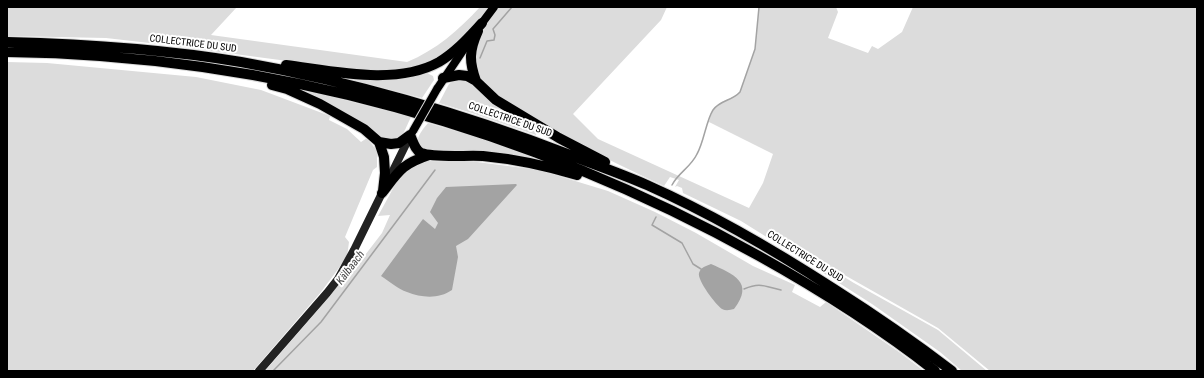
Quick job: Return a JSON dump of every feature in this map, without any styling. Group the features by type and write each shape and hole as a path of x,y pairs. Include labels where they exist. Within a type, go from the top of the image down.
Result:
{"highway":[{"path":"240,62 262,62 353,73 395,74 412,72 426,68 450,54 482,23"},
{"path":"476,81 470,55 472,43 482,23"},
{"name":"COLLECTRICE DU SUD","path":"7,42 106,46 240,62 358,86 465,117 543,144 646,185 762,244 868,311 952,371"},
{"path":"7,52 124,58 233,72 321,89 411,111 473,130 540,154 625,189 697,223 794,276 864,320 935,371"},
{"path":"426,68 435,73 440,83 459,74 467,76 476,81 496,100 538,126 646,185"},
{"path":"233,72 249,79 287,89 320,104 364,129 379,142 384,157 385,173 382,193"},
{"path":"379,142 391,144 400,143 412,133 415,146 419,152 429,155"},
{"path":"382,193 399,170 412,160 429,155 464,155 511,159 568,172 625,189"}],"main road":[{"path":"259,371 327,293 338,278 354,250 412,133 440,83 494,7"}],"shaded area":[{"path":"7,7 237,7 211,35 407,62 428,52 446,39 464,24 480,7 489,7 452,49 429,63 404,70 365,71 106,38 7,36"},
{"path":"497,7 667,7 661,20 573,114 598,139 749,208 763,183 773,154 709,122 713,111 718,105 740,92 755,49 759,7 836,7 838,12 828,38 868,53 872,46 878,49 902,32 913,7 1197,7 1197,371 990,371 938,328 781,239 854,283 938,330 987,371 962,371 940,352 872,304 741,221 683,193 682,188 677,186 675,187 679,180 670,177 664,186 568,138 514,107 497,95 485,84 479,75 474,57 480,34"},
{"path":"7,62 47,63 196,77 261,90 330,116 329,120 347,129 361,142 367,138 377,151 377,167 373,170 345,237 349,242 347,257 321,292 253,371 7,371"},
{"path":"427,73 433,76 434,80 422,98 357,81 358,76"},
{"path":"456,79 469,81 538,129 536,135 439,103 449,84 452,80"},
{"path":"309,91 411,117 402,135 396,139 385,141 308,95"},
{"path":"428,123 476,137 532,157 530,160 428,152 418,143 418,137"},
{"path":"427,161 477,162 539,170 608,191 655,212 696,233 753,266 795,285 792,292 820,307 826,302 924,371 265,371 330,296 356,260 362,259 382,233 390,215 378,216 401,174 410,167"},
{"path":"517,185 468,239 456,246 458,257 452,290 442,295 430,297 424,296 400,289 381,276 423,219 435,229 438,223 430,212 437,198 446,187"},
{"path":"711,264 727,271 739,280 742,286 742,292 740,300 734,309 726,310 719,307 701,281 699,273 701,269"}],"waterway":[{"name":"Kälbaach","path":"480,58 487,41 494,40 495,35 493,29 512,7"},
{"path":"672,185 697,154 713,110 719,104 740,92 755,49 759,7"},
{"name":"Kälbaach","path":"273,371 321,322 435,170"},
{"path":"656,217 652,225 682,243 693,264 701,269"},
{"path":"744,289 758,285 781,290"}]}
